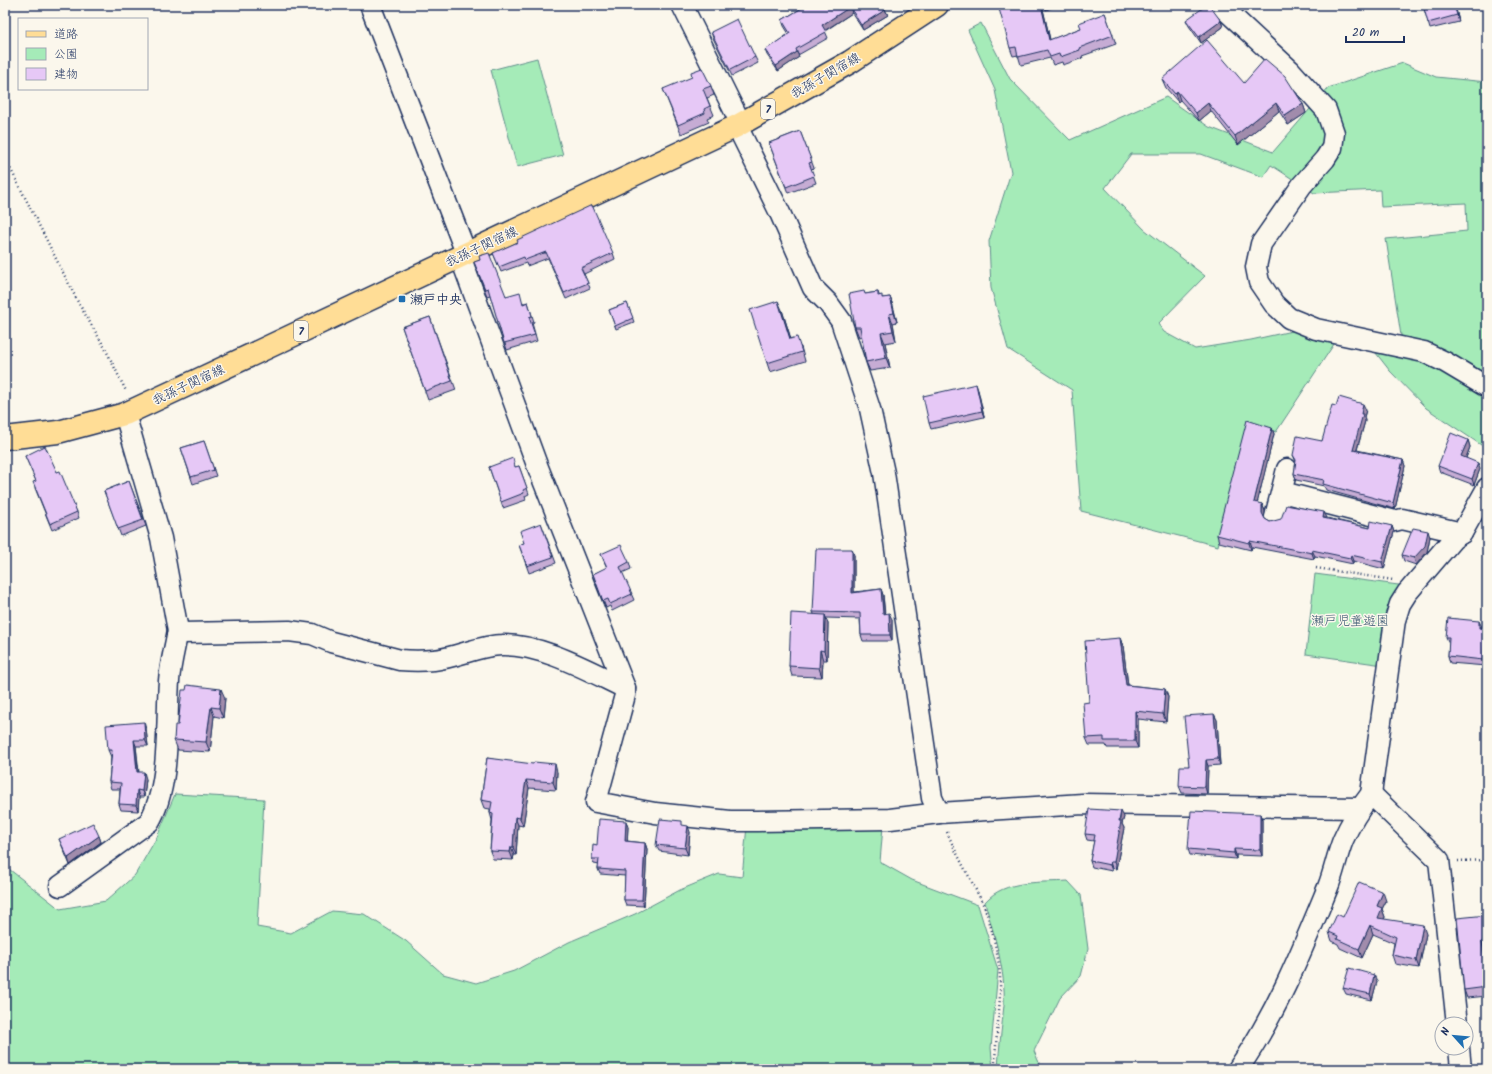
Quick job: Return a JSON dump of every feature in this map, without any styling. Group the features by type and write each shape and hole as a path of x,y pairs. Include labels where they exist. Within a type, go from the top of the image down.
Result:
{"main road":[{"name":"我孫子関宿線","path":"5,438 58,432 130,411 739,125 850,62 937,5"}],"street":[{"path":"370,5 463,254 537,465 625,688 625,695 596,802 655,813 730,821 890,819 1083,804 1365,801 1439,860 1456,1016"},
{"path":"682,5 780,213 813,288 828,302 841,321 870,409 884,474 932,798 940,814"},
{"path":"1220,5 1290,70 1326,110 1334,133 1332,148 1302,185 1261,244 1256,267 1259,282 1274,304 1289,318 1316,329 1424,352 1445,362 1487,387"},
{"path":"60,886 149,822 160,797 166,749 169,679 178,630 161,538 130,411"},
{"path":"1275,517 1287,469"},
{"path":"1238,1069 1256,1043 1293,973 1333,875 1342,841 1365,801 1400,604 1407,593 1453,539 1462,533 1470,522 1487,488"},
{"path":"1282,492 1395,521 1402,519 1462,533"},
{"path":"178,630 182,633 289,631 312,634 331,642 400,660 434,660 502,645 532,649 561,659 625,688"},
{"path":"1460,1056 1461,1069"}],"path":[{"path":"5,158 79,304 105,348 130,411"},
{"path":"1316,568 1416,584"},
{"path":"940,814 959,859 984,908 999,966 1000,998 995,1041 995,1069"},
{"path":"1439,860 1487,860"}],"green space":[{"path":"981,23 1010,79 1070,140 1166,97 1209,127 1273,152 1328,88 1403,63 1436,77 1487,82 1487,382 1402,342 1386,239 1467,231 1466,203 1381,207 1380,190 1314,193 1271,165 1263,177 1201,154 1131,154 1105,188 1144,229 1205,276 1158,324 1164,332 1195,349 1251,340 1301,329 1338,338 1276,432 1252,426 1227,504 1218,546 1081,511 1072,390 1008,349 991,288 989,241 1011,172 995,90 968,30"},
{"path":"537,58 563,155 517,167 491,70"},
{"path":"1372,348 1404,352 1487,390 1487,449 1426,408 1390,371"},
{"name":"瀬戸児童遊園","path":"1315,574 1406,586 1383,665 1306,654"},
{"path":"175,794 264,799 257,927 291,933 332,911 364,914 406,941 443,974 476,983 514,971 569,942 635,914 680,890 719,874 742,877 747,826 883,826 880,862 912,880 978,905 998,970 991,1048 993,1069 5,1069 5,866 60,909 106,901 135,875 157,837"},
{"path":"1068,881 1081,895 1088,949 1081,976 1060,998 1034,1051 1040,1065 1053,1066 1061,1069 998,1069 1004,1005 1003,979 999,953 985,902 1003,889 1013,886 1035,882"}],"building":[{"path":"807,5 883,5 885,10 861,25 850,7 822,25 826,32 796,49 797,52 776,66 765,50 790,33 782,20"},
{"path":"998,5 1041,5 1049,40 1081,28 1079,23 1105,13 1113,35 1079,48 1080,50 1060,57 1059,54 1050,57 1047,50 1018,57 1016,47 1010,48"},
{"path":"1209,5 1221,21 1199,37 1186,20"},
{"path":"1423,5 1454,5 1457,15 1428,23"},
{"path":"737,19 755,57 730,70 711,32"},
{"path":"1207,40 1244,83 1265,59 1285,76 1303,104 1285,116 1276,103 1235,136 1208,103 1196,113 1177,91 1175,94 1162,79"},
{"path":"702,68 711,86 703,89 710,106 704,109 705,113 678,125 663,89 692,77 691,72"},
{"path":"800,131 812,162 809,163 814,176 786,187 769,143"},
{"path":"592,205 613,253 581,268 588,283 564,293 546,252 525,260 524,257 499,267 493,253 518,242 517,240"},
{"path":"489,253 506,296 520,292 523,304 528,302 532,316 529,317 535,335 504,343 488,288 485,289 474,262 480,260 479,256"},
{"path":"864,291 865,294 878,292 878,296 882,295 882,298 890,297 894,313 889,314 893,331 881,333 886,358 866,362 860,327 855,327 849,294"},
{"path":"778,301 790,339 797,337 802,352 767,363 750,310"},
{"path":"627,303 633,318 615,326 609,310"},
{"path":"430,317 452,381 425,391 402,327"},
{"path":"976,384 982,411 929,423 923,396"},
{"path":"1339,397 1363,404 1361,414 1363,414 1353,450 1403,460 1393,503 1323,484 1324,480 1294,474 1296,460 1293,455 1297,436 1322,441 1332,405 1336,406"},
{"path":"1247,420 1272,428 1254,502 1262,504 1262,513 1265,519 1270,522 1281,519 1286,505 1324,512 1323,518 1370,528 1371,521 1392,526 1382,562 1351,555 1350,558 1312,550 1312,553 1250,541 1249,543 1217,535"},
{"path":"1451,433 1468,440 1461,456 1478,463 1472,479 1438,466"},
{"path":"204,441 214,470 191,477 181,448"},
{"path":"45,446 57,472 60,471 77,512 50,524 33,482 36,481 25,456"},
{"path":"513,458 515,467 519,466 527,488 523,490 524,493 501,502 489,467"},
{"path":"129,481 143,520 118,529 104,491"},
{"path":"541,523 553,557 527,566 519,545 524,543 520,531"},
{"path":"1413,528 1428,531 1425,546 1414,558 1402,555"},
{"path":"621,545 629,562 620,567 632,594 610,604 608,599 603,601 593,574 607,567 601,554"},
{"path":"816,549 852,549 852,593 881,589 883,614 889,613 890,635 861,635 860,613 813,612"},
{"path":"791,613 825,615 824,651 820,650 819,668 789,666"},
{"path":"1448,618 1479,621 1479,628 1486,629 1483,660 1448,656 1449,637 1446,637"},
{"path":"1120,638 1126,685 1165,689 1163,714 1135,711 1135,741 1104,741 1104,737 1086,738 1083,703 1089,702 1085,641"},
{"path":"1486,654 1487,654 1487,679"},
{"path":"187,685 221,689 219,708 211,707 206,742 174,740 175,725 178,725 182,690 186,690"},
{"path":"1214,714 1218,759 1206,760 1205,787 1179,786 1180,766 1189,766 1184,716"},
{"path":"144,722 145,740 134,740 137,772 144,772 142,791 137,790 136,805 119,804 121,783 109,782 112,750 108,750 106,725"},
{"path":"487,758 533,764 534,762 555,764 553,782 526,780 520,818 515,817 513,847 511,847 510,852 490,851 493,814 490,813 492,802 481,800"},
{"path":"1089,809 1121,811 1119,821 1121,821 1114,862 1110,862 1110,865 1090,861 1095,835 1085,834"},
{"path":"1191,811 1260,814 1260,850 1234,849 1234,853 1188,849"},
{"path":"599,819 626,821 625,841 645,843 642,900 624,900 625,871 598,869 599,859 592,859 593,844 597,845"},
{"path":"660,819 682,821 682,825 688,826 685,848 656,845"},
{"path":"93,823 99,836 68,858 59,839"},
{"path":"1359,882 1383,892 1377,906 1382,908 1378,918 1423,925 1416,960 1392,955 1396,937 1370,925 1359,949 1337,939 1338,936 1329,932 1337,914 1343,917"},
{"path":"1487,915 1487,941 1482,941 1487,987 1464,990 1457,918"},
{"path":"1349,968 1374,975 1370,994 1343,988"}],"place":[{"name":"瀬戸中央","path":"402,299"}]}
